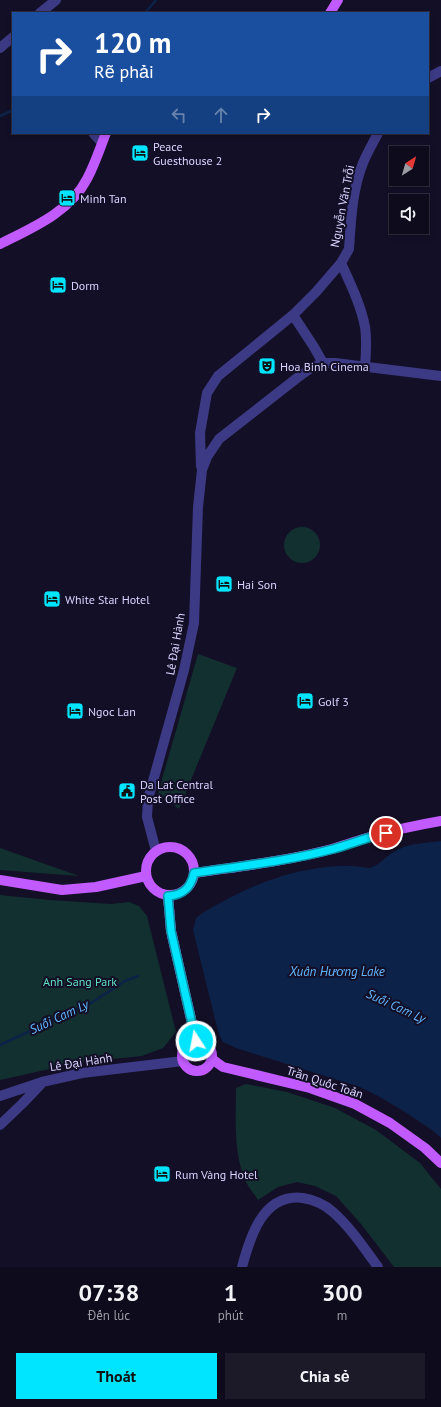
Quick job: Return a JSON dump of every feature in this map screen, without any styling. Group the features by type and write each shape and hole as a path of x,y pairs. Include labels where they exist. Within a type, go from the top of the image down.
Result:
{"main road":[{"path":"331,12 338,0"},
{"path":"0,244 48,219 77,195 87,180 104,138"},
{"path":"194,873 249,866 294,857 332,849 374,836 441,821"},
{"path":"168,847 180,849 186,853 194,866 194,873 193,881 189,887 176,895 168,896 160,894 149,883 146,876 146,869 151,856 156,851 168,847"},
{"path":"0,880 62,890 96,888 146,876"},
{"path":"168,896 171,931 196,1041"},
{"path":"196,1041 208,1046 212,1054 212,1059 208,1067 200,1071 192,1071 182,1061 185,1048 192,1042 196,1041"},
{"name":"Trần Quốc Toản","path":"212,1059 223,1067 310,1088 355,1104 390,1123 425,1148 441,1163"}],"street":[{"path":"41,12 56,0"},
{"path":"0,48 12,41"},
{"path":"429,77 441,71"},
{"name":"Nguyễn Văn Trỗi","path":"202,470 200,433 207,393 218,376 293,315 316,292 341,263 349,249 356,190 360,172 363,162 377,134"},
{"name":"Nguyễn Văn Trỗi","path":"341,263 352,287 365,326 365,367"},
{"path":"293,315 323,363 335,363 441,376"},
{"name":"Lê Đại Hành","path":"156,851 147,817 148,799 174,712 194,623 198,507 202,470 207,456 219,439 236,424 297,378 311,368 323,363"},
{"name":"Lê Đại Hành","path":"0,1124 22,1104 42,1082 82,1073 182,1061"},
{"path":"0,1096 42,1082"},
{"path":"242,1267 248,1245 259,1222 269,1209 281,1201 298,1198 317,1200 332,1211 351,1230 378,1267"}],"green space":[{"path":"306,527 315,532 319,538 319,552 315,558 306,563 298,563 289,558 285,552 284,541 289,532 295,528"},
{"path":"198,654 237,668 179,809 158,793"},
{"path":"0,848 79,876 0,870"},
{"name":"Anh Sang Park","path":"0,895 111,904 129,902 139,906 147,916 176,1032 163,1048 142,1056 81,1062 0,1080"},
{"path":"246,1084 287,1092 335,1108 376,1130 420,1163 441,1189 441,1267 394,1267 361,1224 336,1196 315,1186 297,1182 278,1187 258,1200 246,1182 237,1148 236,1088"}],"water":[{"name":"Xuân Hương Lake","path":"441,841 441,1138 432,1130 405,1112 360,1087 236,1048 223,1042 219,1035 193,930 196,918 201,914 233,896 267,881 285,875 321,868 347,866 370,868 377,865 393,852 407,846"}],"waterway":[{"path":"146,12 156,0"},
{"path":"0,116 12,110"},
{"name":"Suối Cam Ly","path":"0,1045 91,1003 125,981 138,976"}],"place":[{"name":"Peace Guesthouse 2","path":"140,153"},
{"name":"Minh Tan","path":"67,198"},
{"name":"Dorm","path":"58,285"},
{"name":"Hoa Binh Cinema","path":"267,366"},
{"name":"Hai Son","path":"224,584"},
{"name":"White Star Hotel","path":"52,599"},
{"name":"Golf 3","path":"305,701"},
{"name":"Ngoc Lan","path":"75,711"},
{"name":"Da Lat Central Post Office","path":"127,791"},
{"name":"Rum Vàng Hotel","path":"162,1174"}],"route":[{"path":"196,1041 171,931 168,896 176,895 189,887 193,881 194,873 249,866 294,857 332,849 386,833"}]}
